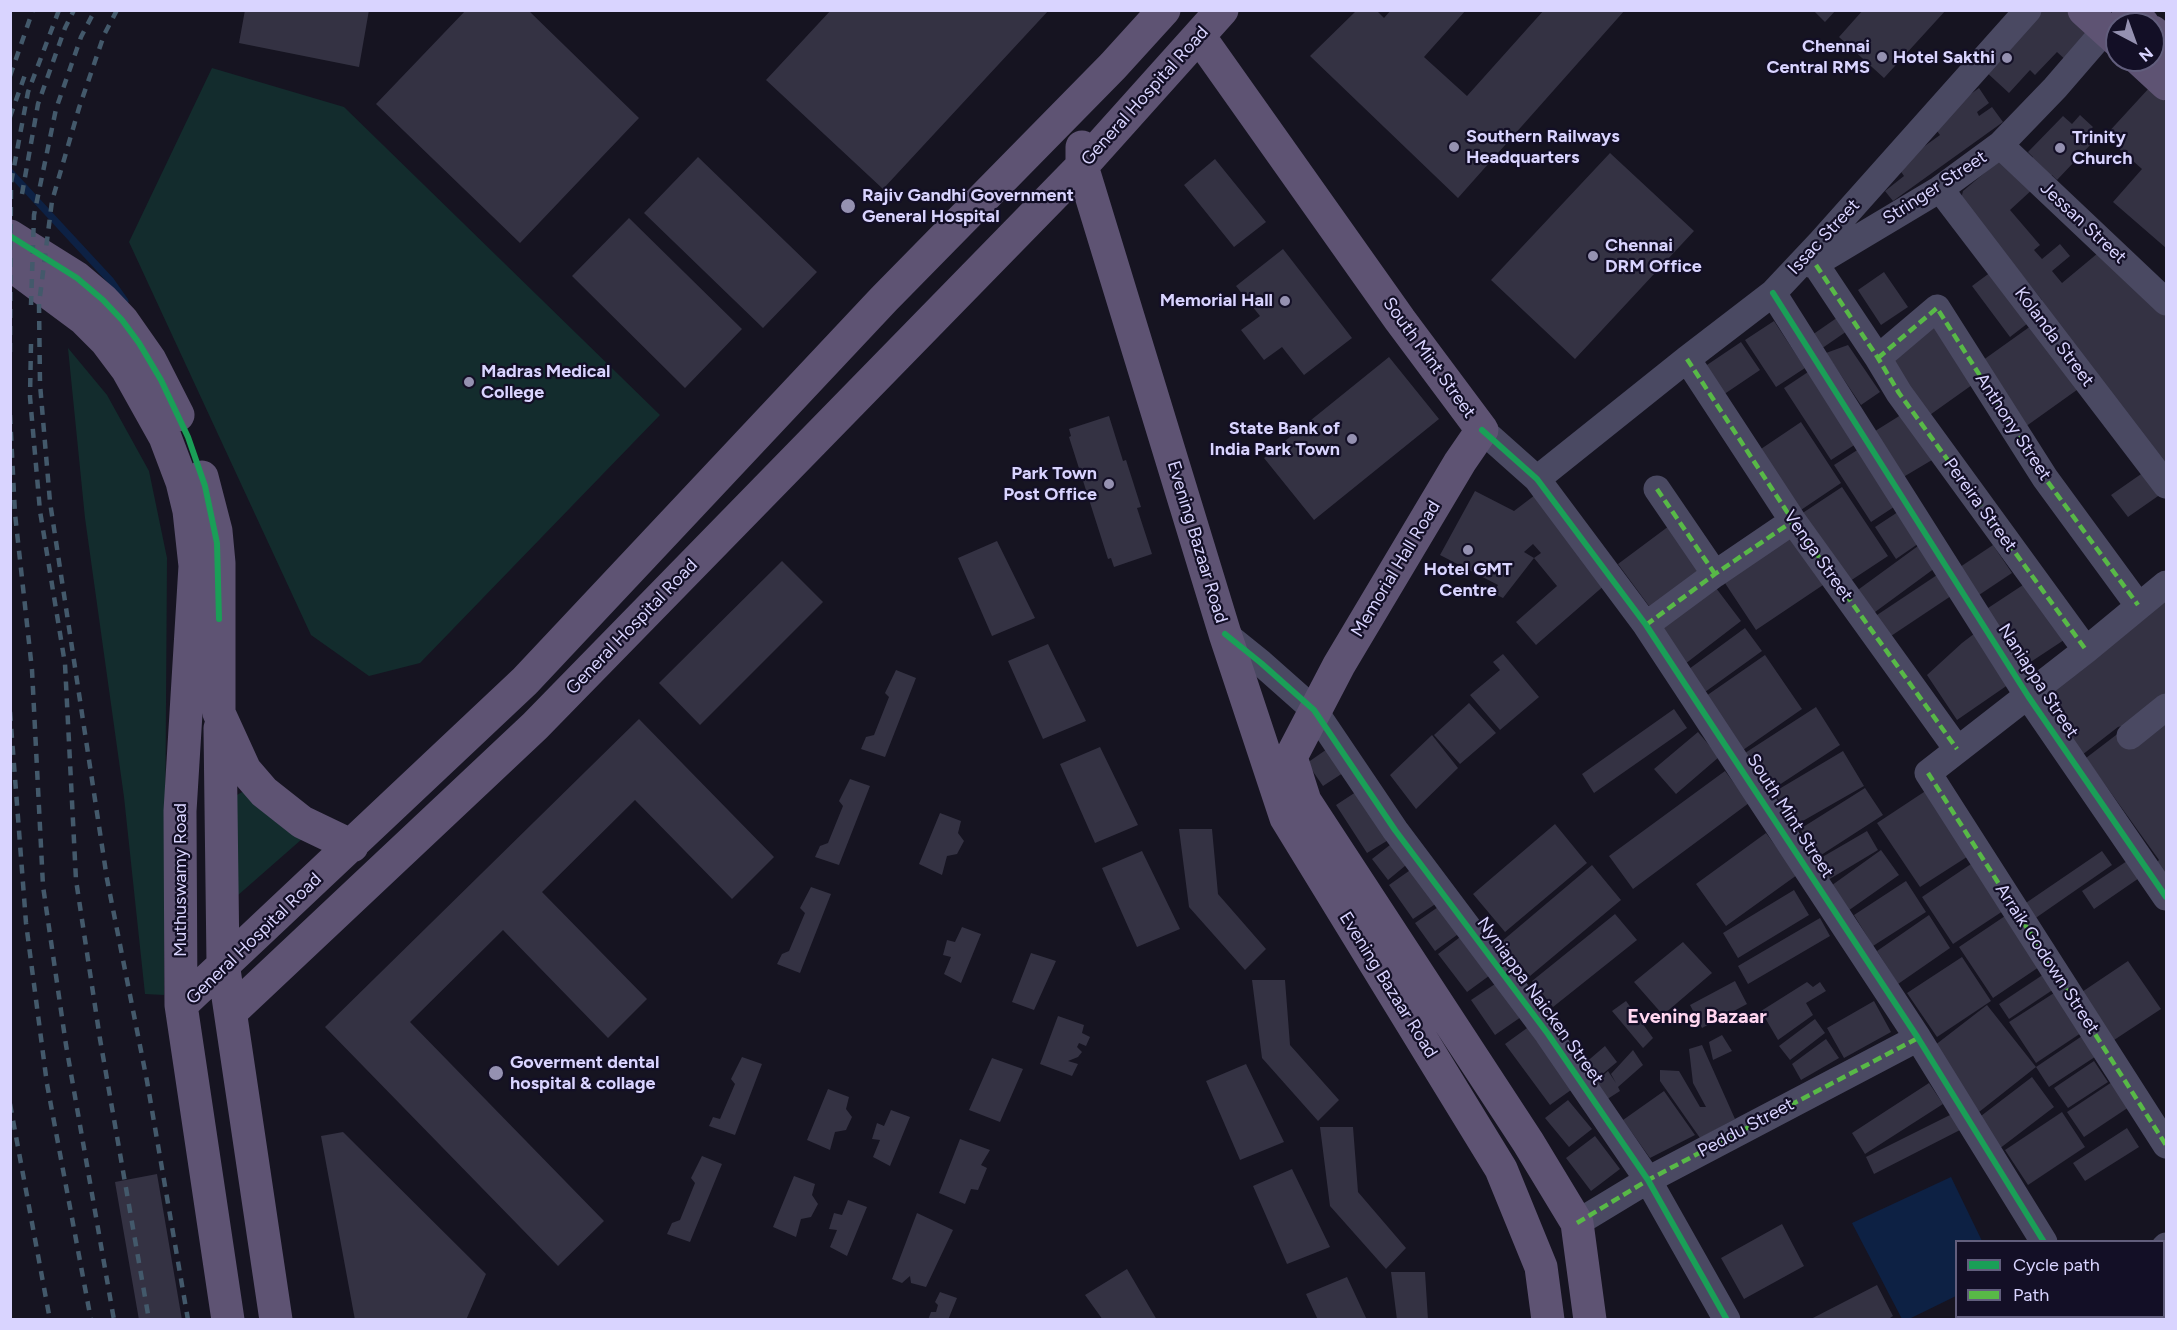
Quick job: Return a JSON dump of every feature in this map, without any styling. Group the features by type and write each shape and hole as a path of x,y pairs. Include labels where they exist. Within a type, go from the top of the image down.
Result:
{"main road":[{"name":"General Hospital Road","path":"181,1005 525,681 884,298 1113,66 1164,10"},
{"name":"General Hospital Road","path":"181,1005 231,1012 535,726 1082,166 1222,10"},
{"name":"South Mint Street","path":"1199,36 1400,320 1482,430"},
{"name":"Evening Bazaar Road","path":"1113,66 1082,128 1082,166 1225,634 1286,818 1501,1169 1541,1267 1548,1320"},
{"path":"2153,72 2166,84"},
{"path":"10,236 77,278 103,300 139,343 170,396 196,458 216,531 219,563 206,618"},
{"path":"10,264 84,319 106,341 127,369 156,420 178,471 189,512 195,566 206,618 219,713 223,963 276,1320"},
{"name":"Memorial Hall Road","path":"1291,757 1314,710 1460,462 1482,430"},
{"name":"Muthuswamy Road","path":"206,618 180,811 181,1005 228,1320"},
{"path":"219,713 244,770 264,792 302,822 352,846"},
{"name":"Evening Bazaar Road","path":"1291,757 1305,801 1528,1142 1576,1223 1590,1320"},
{"path":"1437,1064 1464,1046"}],"street":[{"name":"Issac Street","path":"1537,479 1806,266 1821,242 2028,10"},
{"name":"Stringer Street","path":"1806,266 1940,189 2000,145 2055,88 2105,28"},
{"name":"Jessan Street","path":"2000,145 2166,302"},
{"name":"Kolanda Street","path":"1940,189 2166,484"},
{"name":"Pereira Street","path":"1806,266 1878,358 1899,393 2086,650"},
{"name":"Naniappa Street","path":"1773,293 2028,696 2166,897"},
{"name":"Anthony Street","path":"1878,358 1937,308 2045,478 2138,605"},
{"name":"Venga Street","path":"1687,359 1793,521 1956,749"},
{"name":"South Mint Street","path":"1482,430 1537,479 1646,625 1918,1038 2043,1240"},
{"path":"1657,489 1715,574"},
{"path":"1646,625 1793,521"},
{"path":"1956,749 2028,696 2166,584"},
{"path":"1225,634 1314,710"},
{"path":"2130,736 2166,707"},
{"name":"Nyniappa Naicken Street","path":"1314,710 1395,830 1548,1034 1648,1180 1724,1319"},
{"name":"Arraik Godown Street","path":"1956,749 1928,773 2166,1145"},
{"name":"Peddu Street","path":"1576,1223 1648,1180 1918,1038"}],"green space":[{"path":"212,68 344,107 660,415 420,663 369,676 311,635 129,242"},
{"path":"68,348 107,395 149,471 167,558 164,995 145,994 124,797 85,518"},
{"path":"246,790 310,832 237,896 233,797"}],"water":[{"path":"1951,1177 1982,1240 1955,1240 1955,1296 1909,1319 1902,1319 1852,1223"}],"building":[{"path":"245,10 369,10 359,67 239,43"},
{"path":"466,10 528,10 639,118 520,243 376,104"},
{"path":"831,10 1049,10 883,189 766,80"},
{"name":"Southern Railways Headquarters","path":"1357,10 1376,10 1384,18 1391,10 1466,10 1424,57 1467,96 1544,10 1625,10 1458,198 1310,56"},
{"path":"1813,10 1836,10 1825,22"},
{"name":"Chennai Central RMS","path":"1863,10 1946,10 1884,78 1839,37"},
{"path":"2041,10 2076,10 2099,32 2069,63 2057,52 2035,75 2030,70 2009,93 1984,70"},
{"path":"2150,87 2166,102 2166,248 2113,202 2142,169 2105,136"},
{"path":"1979,88 1989,103 1977,112 1979,116 1992,107 2003,122 1893,201 1885,191 1904,176 1897,166 1940,135 1931,123"},
{"name":"Trinity Church","path":"2080,115 2093,127 2084,136 2092,143 2057,180 2052,175 2044,183 2026,165 2033,157 2028,152 2063,116 2072,124"},
{"name":"Chennai DRM Office","path":"1610,153 1694,231 1575,359 1491,280"},
{"path":"698,157 817,272 763,328 644,213"},
{"path":"1215,159 1266,222 1234,247 1184,185"},
{"path":"2001,159 2034,188 2010,210 2040,245 2034,250 2042,259 2060,244 2070,256 2052,271 2062,283 2104,248 2166,314 2166,473 2039,303 2042,300 1961,199 1963,191"},
{"path":"629,218 742,329 685,388 572,276"},
{"name":"Memorial Hall","path":"1283,249 1352,338 1304,375 1282,347 1264,360 1241,330 1260,316 1236,286"},
{"path":"1995,269 2032,320 2010,337 1972,286"},
{"path":"1884,272 1908,307 1881,325 1858,290"},
{"path":"1841,315 1850,329 1821,349 1812,335"},
{"path":"1774,321 1805,368 1776,387 1745,340"},
{"path":"1937,322 1979,380 1927,417 1885,359"},
{"path":"2035,323 2081,387 2025,427 1979,363"},
{"path":"1741,342 1760,370 1720,397 1701,369"},
{"path":"1848,345 1880,392 1861,405 1826,353"},
{"name":"State Bank of India Park Town","path":"1389,357 1439,419 1314,520 1264,458"},
{"path":"1811,370 1859,442 1831,460 1784,388"},
{"path":"1904,413 1932,460 1900,479 1872,433"},
{"name":"Park Town Post Office","path":"1109,416 1141,507 1137,508 1152,554 1114,567 1111,558 1108,559 1069,437 1071,436 1069,429"},
{"path":"1801,422 1841,483 1795,514 1755,453"},
{"path":"1862,447 1900,503 1871,522 1834,465"},
{"path":"2144,472 2161,494 2128,517 2111,495"},
{"path":"1842,487 1888,556 1841,587 1795,518"},
{"path":"1475,491 1514,511 1535,495 1606,584 1536,645 1516,622 1557,586 1534,558 1503,598 1493,593 1498,585 1440,555","holes":["1533,544 1541,553 1534,558 1524,552"]},
{"path":"1904,508 1925,539 1896,559 1875,527"},
{"path":"1669,526 1704,573 1652,610 1618,564"},
{"path":"1791,530 1826,583 1756,630 1721,577"},
{"path":"997,541 1035,618 992,636 958,558"},
{"path":"1993,545 2012,573 1976,597 1957,569"},
{"path":"1918,546 1935,568 1871,615 1855,592"},
{"path":"782,561 823,602 700,725 659,683"},
{"path":"1937,575 1951,596 1885,640 1871,619"},
{"path":"2026,583 2064,640 2023,667 1985,610"},
{"path":"1713,584 1741,621 1685,664 1657,627"},
{"path":"2166,597 2166,702 2138,722 2118,727 2082,755 2062,731 2067,727 2042,698"},
{"path":"1745,628 1762,651 1705,692 1689,669"},
{"path":"1979,630 2015,680 1957,720 1927,675"},
{"path":"1048,644 1086,721 1043,739 1008,661"},
{"path":"1503,654 1539,697 1500,730 1470,695 1500,670 1493,662"},
{"path":"1765,655 1802,709 1743,750 1706,696"},
{"path":"896,670 916,678 885,757 861,749 866,737 874,735 889,697 885,693"},
{"path":"1469,703 1496,733 1460,764 1434,735"},
{"path":"1816,707 1840,745 1770,791 1745,753"},
{"path":"1674,709 1687,728 1594,793 1582,774"},
{"path":"2166,710 2166,875 2157,862 2159,860 2086,758 2120,732"},
{"path":"639,719 774,857 732,899 635,800 542,892 647,999 608,1038 503,930 410,1022 604,1221 558,1266 325,1027"},
{"path":"1698,732 1719,757 1676,794 1654,769"},
{"path":"1432,735 1458,768 1416,809 1390,775"},
{"path":"1100,747 1138,825 1095,843 1060,764"},
{"path":"1330,747 1346,771 1323,786 1307,763"},
{"path":"1843,751 1864,786 1794,826 1774,792"},
{"path":"1725,771 1749,803 1633,889 1609,856"},
{"path":"850,779 870,786 839,865 815,857 820,846 828,843 843,806 839,801"},
{"path":"1865,788 1883,815 1818,857 1800,829"},
{"path":"1359,790 1390,839 1367,853 1336,805"},
{"path":"1927,790 1970,855 1920,887 1877,823"},
{"path":"940,813 961,821 958,833 964,841 957,854 947,856 942,875 919,864"},
{"path":"1555,824 1587,863 1505,932 1473,894"},
{"path":"1179,829 1212,829 1218,894 1266,949 1245,970 1189,907"},
{"path":"1867,831 1878,850 1823,883 1812,863"},
{"path":"1766,833 1797,875 1726,926 1696,884"},
{"path":"1395,841 1411,861 1388,880 1372,859"},
{"path":"1881,850 1899,875 1845,913 1828,888"},
{"path":"1142,851 1180,929 1137,947 1102,868"},
{"path":"2102,851 2112,865 2027,924 2017,909"},
{"path":"2133,857 2145,874 2094,909 2082,891"},
{"path":"1971,864 2003,911 1953,944 1922,897"},
{"path":"1592,865 1621,900 1530,976 1501,942"},
{"path":"1416,866 1440,901 1413,919 1389,885"},
{"path":"1906,881 1926,912 1873,946 1854,915"},
{"path":"811,887 831,894 800,973 777,964 782,954 789,951 805,913 800,908"},
{"path":"1794,890 1809,915 1738,958 1723,933"},
{"path":"1441,905 1461,932 1435,951 1415,923"},
{"path":"1615,914 1637,940 1553,1007 1532,981"},
{"path":"1929,915 1950,948 1898,984 1877,951"},
{"path":"2005,916 2039,967 1993,998 1959,947"},
{"path":"1820,918 1830,936 1748,984 1738,966"},
{"path":"962,927 981,934 961,983 944,974 951,957 943,955 947,940 955,942"},
{"path":"1464,934 1493,973 1467,992 1438,954"},
{"path":"1683,942 1712,973 1663,1015 1634,982"},
{"path":"1031,953 1056,961 1034,1010 1012,1002"},
{"path":"1962,957 1991,1001 1937,1037 1907,993"},
{"path":"2128,961 2161,1009 2105,1046 2073,998"},
{"path":"2047,972 2057,987 2009,1019 1999,1004"},
{"path":"1252,980 1285,980 1290,1045 1339,1100 1318,1121 1262,1058"},
{"path":"1735,981 1747,1004 1702,1028 1690,1005"},
{"path":"1498,982 1521,1017 1495,1035 1471,1000"},
{"path":"1807,982 1813,987 1820,982 1826,991 1806,1003 1813,1015 1778,1040 1761,1011"},
{"path":"2054,993 2081,1033 2036,1063 2009,1022"},
{"path":"1626,1001 1653,1038 1643,1048 1612,1011"},
{"path":"1874,1001 1891,1032 1844,1058 1827,1028"},
{"path":"1987,1005 2036,1067 1979,1112 1930,1049"},
{"path":"1058,1016 1084,1025 1082,1033 1090,1037 1086,1046 1079,1043 1077,1047 1082,1052 1078,1057 1068,1061 1078,1064 1072,1076 1040,1064"},
{"path":"1815,1019 1825,1033 1790,1060 1779,1046"},
{"path":"1534,1023 1578,1085 1550,1105 1505,1044"},
{"path":"2088,1032 2101,1053 2049,1087 2036,1067"},
{"path":"1722,1035 1732,1051 1713,1060 1709,1042"},
{"path":"1826,1039 1839,1058 1801,1080 1792,1064"},
{"path":"1702,1045 1735,1119 1700,1138 1660,1081 1660,1070 1679,1071 1700,1107 1706,1107 1693,1083 1689,1049"},
{"path":"1605,1046 1617,1062 1588,1086 1577,1070"},
{"path":"1633,1050 1643,1065 1618,1087 1620,1091 1598,1105 1589,1089 1608,1071 1616,1083 1611,1074"},
{"path":"742,1057 762,1064 735,1135 709,1126 713,1117 720,1119 735,1084 731,1079"},
{"path":"992,1058 1023,1069 1000,1122 969,1110"},
{"path":"2094,1061 2108,1082 2068,1108 2054,1088"},
{"path":"1246,1064 1284,1142 1240,1160 1206,1081"},
{"path":"2032,1077 2054,1107 1999,1149 1977,1119"},
{"path":"2112,1082 2129,1107 2084,1137 2067,1112"},
{"path":"1929,1083 1943,1104 1865,1154 1852,1133"},
{"path":"828,1089 849,1097 846,1109 852,1117 846,1130 835,1132 830,1150 807,1140"},
{"path":"1664,1091 1695,1135 1650,1158 1623,1120"},
{"path":"1568,1100 1592,1129 1569,1147 1545,1118"},
{"path":"891,1110 910,1117 890,1166 873,1157 880,1140 872,1139 877,1123 884,1126"},
{"path":"2062,1112 2085,1147 2028,1185 2005,1150"},
{"path":"1952,1114 1960,1130 1874,1174 1866,1157"},
{"path":"1320,1127 1353,1127 1358,1192 1406,1248 1386,1269 1330,1206"},
{"path":"2127,1128 2139,1147 2085,1181 2073,1163"},
{"path":"343,1132 486,1274 466,1320 355,1320 321,1136"},
{"path":"1595,1136 1620,1169 1591,1191 1566,1158"},
{"path":"960,1139 990,1150 981,1165 987,1168 978,1190 971,1189 965,1204 939,1193"},
{"path":"702,1156 722,1164 690,1242 667,1234 672,1223 680,1220 695,1183 691,1178"},
{"path":"1292,1169 1330,1247 1287,1264 1253,1186"},
{"path":"157,1174 182,1320 139,1320 115,1182"},
{"path":"794,1176 815,1184 812,1195 818,1204 811,1217 801,1219 796,1237 773,1227"},
{"path":"848,1200 867,1207 847,1256 830,1247 837,1230 829,1229 834,1213 842,1215"},
{"path":"917,1213 953,1230 926,1287 911,1283 910,1276 902,1283 892,1279"},
{"path":"1782,1224 1804,1266 1744,1299 1721,1258"},
{"path":"1127,1269 1157,1320 1103,1320 1085,1295"},
{"path":"1391,1272 1425,1272 1428,1320 1397,1320"},
{"path":"1347,1277 1367,1320 1318,1320 1306,1294"},
{"path":"1877,1285 1893,1316 1887,1320 1809,1320"},
{"path":"940,1292 957,1298 948,1320 928,1320 931,1312 936,1312 938,1305 935,1302"}],"waterway":[{"path":"10,172 111,281 125,301"}],"railway":[{"path":"10,76 33,10"},
{"path":"10,352 11,183 28,92 59,10"},
{"path":"22,194 38,104 65,28 74,10"},
{"path":"31,305 34,215 56,109 81,37 95,10"},
{"path":"117,10 104,35 79,108 52,201 39,304 40,384 50,502 107,879 147,1081 188,1320"},
{"path":"10,117 26,72"},
{"path":"31,344 30,397 40,511 65,664 76,880 100,1039 149,1320"},
{"path":"10,415 15,514 32,670 43,886 66,1045 114,1320"},
{"path":"10,712 26,923 47,1084 91,1320"},
{"path":"10,1104 50,1320"}],"marked path":[{"path":"1816,265 1899,393 2086,650"},
{"path":"1878,358 1937,308 2045,478 2138,605"},
{"path":"1687,359 1793,521 1957,749"},
{"path":"1657,489 1715,574"},
{"path":"1646,625 1793,521"},
{"path":"1928,773 2166,1145"},
{"path":"1577,1223 1648,1180 1918,1038"}],"cycle path":[{"path":"10,236 77,278 103,300 139,343 161,380 188,437 205,486 217,543 219,619"},
{"path":"1773,293 2028,696 2166,897"},
{"path":"1482,430 1537,479 1646,625 1918,1038 2043,1240"},
{"path":"1225,634 1314,710 1395,830 1548,1034 1648,1180 1727,1320"}],"place":[{"name":"Chennai Central RMS","path":"1882,57"},
{"name":"Hotel Sakthi","path":"2007,58"},
{"name":"Southern Railways Headquarters","path":"1454,147"},
{"name":"Trinity Church","path":"2060,148"},
{"name":"Rajiv Gandhi Government General Hospital","path":"848,206"},
{"name":"Chennai DRM Office","path":"1593,256"},
{"name":"Memorial Hall","path":"1285,301"},
{"name":"Madras Medical College","path":"469,382"},
{"name":"State Bank of India Park Town","path":"1352,439"},
{"name":"Park Town Post Office","path":"1109,484"},
{"name":"Hotel GMT Centre","path":"1468,550"},
{"name":"Goverment dental hospital & collage","path":"496,1073"}],"district":[{"name":"Evening Bazaar","path":"1697,1017"}]}
